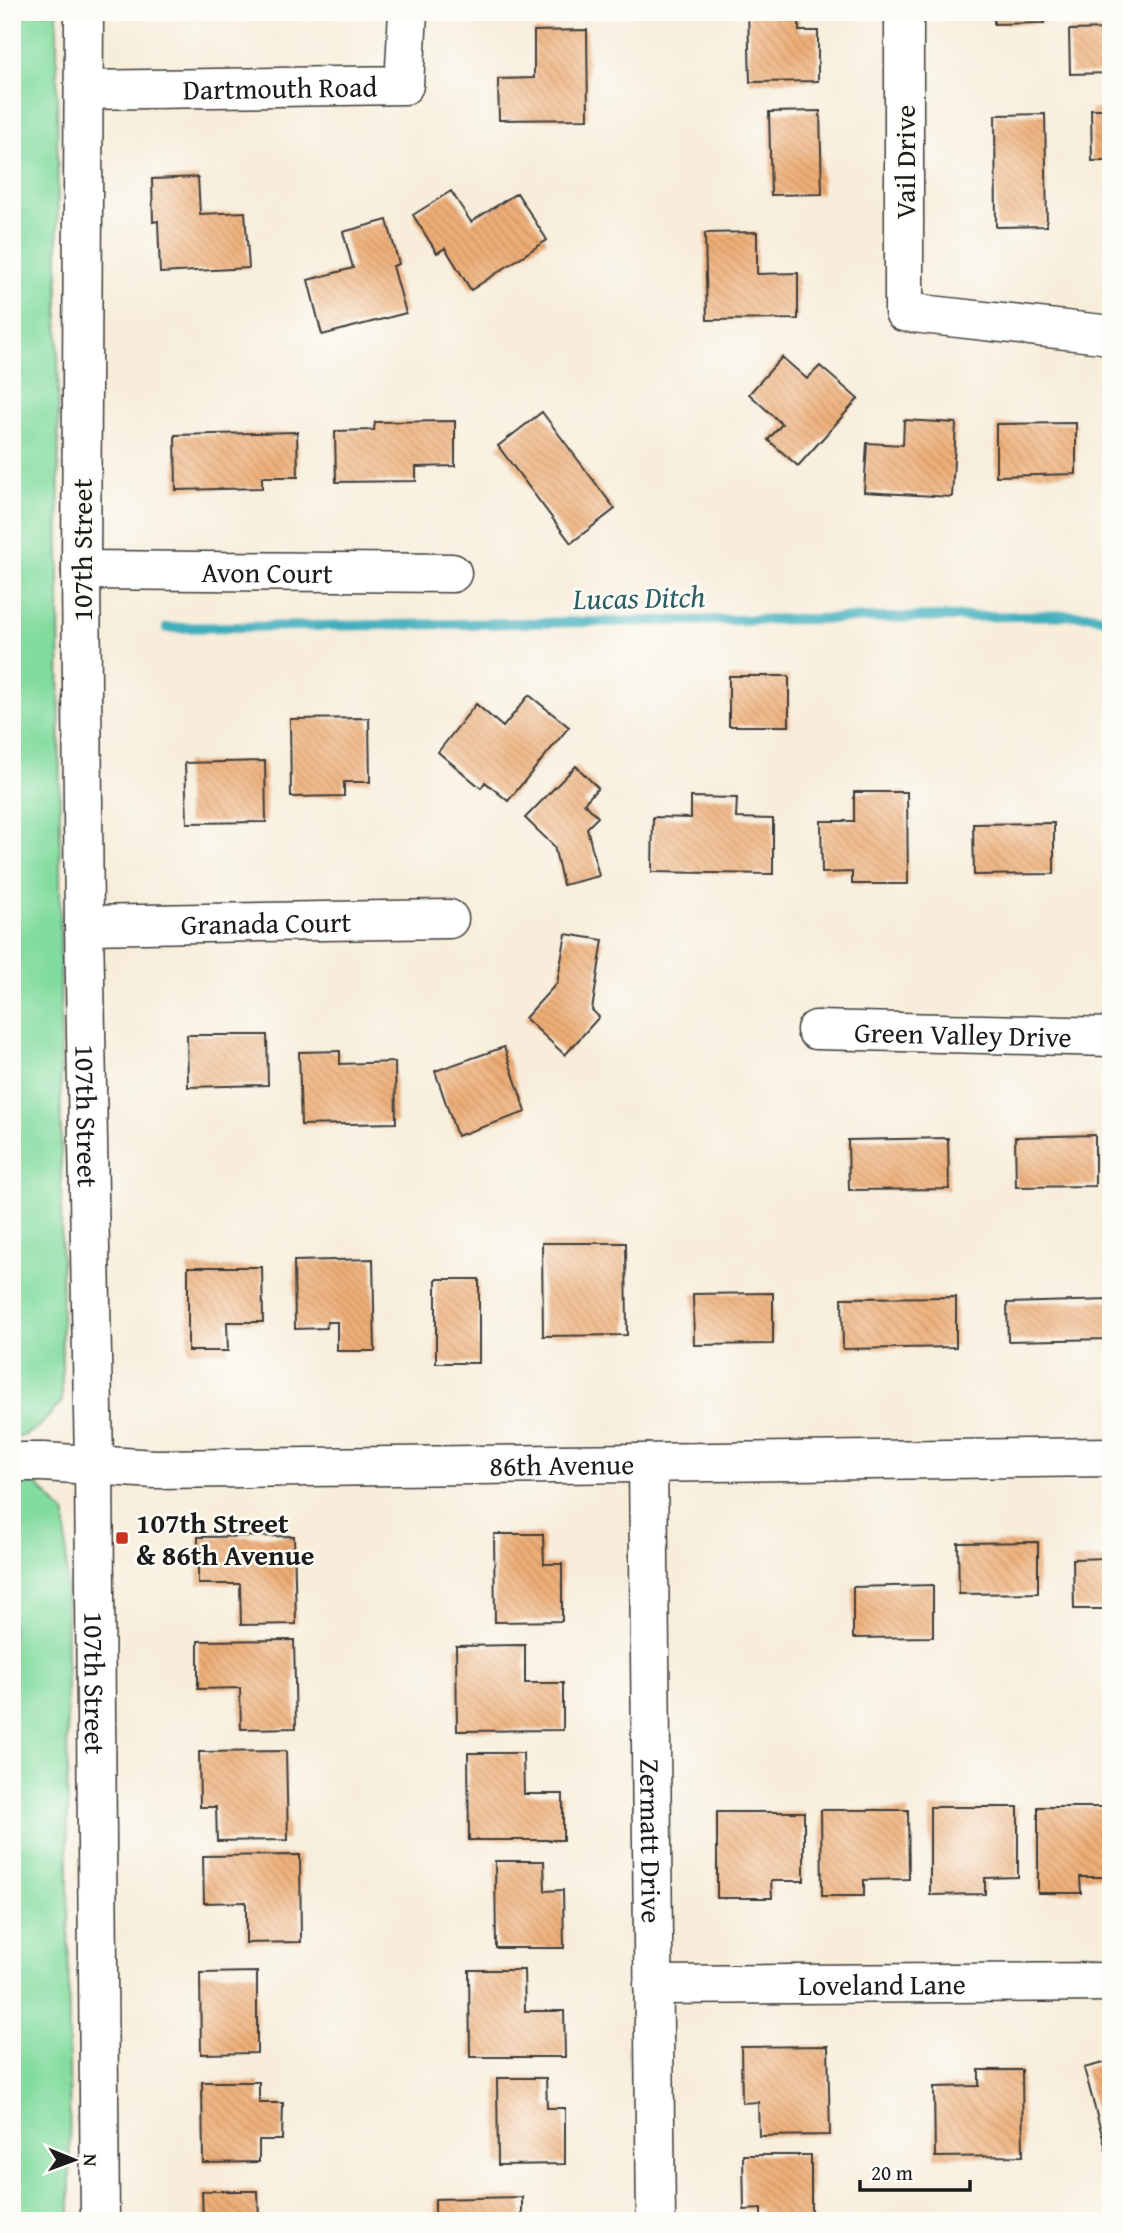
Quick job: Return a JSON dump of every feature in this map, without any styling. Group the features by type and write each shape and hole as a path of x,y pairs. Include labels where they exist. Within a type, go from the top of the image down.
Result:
{"street":[{"name":"107th Street","path":"84,12 81,570 84,925 94,1464 100,2221"},
{"name":"Dartmouth Road","path":"84,90 404,85 408,12"},
{"name":"Vail Drive","path":"904,12 904,312 1111,335"},
{"name":"Avon Court","path":"81,570 452,573"},
{"name":"Granada Court","path":"84,925 449,919"},
{"name":"Green Valley Drive","path":"816,1030 1111,1037"},
{"name":"86th Avenue","path":"12,1462 155,1469 1111,1457"},
{"name":"Zermatt Drive","path":"648,1463 656,2221"},
{"name":"Loveland Lane","path":"653,1985 1111,1982"}],"green space":[{"path":"12,12 57,12 62,1401 34,1430 12,1438"},
{"path":"12,1478 31,1478 66,1515 70,2221 12,2221"}],"building":[{"path":"748,12 799,12 799,31 818,31 818,81 750,82"},
{"path":"994,12 1044,12 1044,23 994,24"},
{"path":"1111,29 1111,73 1070,74 1069,30"},
{"path":"587,30 588,119 499,120 498,79 534,78 534,31"},
{"path":"1091,109 1111,109 1111,161 1092,161"},
{"path":"820,111 822,194 771,195 769,112"},
{"path":"1045,114 1047,226 996,227 995,115"},
{"path":"198,177 200,214 245,212 249,268 160,273 158,221 153,222 152,179"},
{"path":"451,191 471,222 517,193 547,240 471,290 445,248 437,253 413,215"},
{"path":"387,220 399,264 393,266 406,313 322,335 308,280 353,268 343,232"},
{"path":"757,232 757,274 798,273 798,319 707,320 705,233"},
{"path":"782,357 807,379 820,366 858,399 798,466 768,440 782,424 749,394"},
{"path":"542,412 615,509 571,543 498,446"},
{"path":"904,420 956,423 952,497 864,492 867,443 903,445"},
{"path":"455,421 455,466 416,467 416,481 336,482 335,431 374,430 375,422"},
{"path":"1076,423 1076,474 996,476 996,424"},
{"path":"297,432 298,477 262,477 262,488 176,490 175,435"},
{"path":"729,676 789,676 789,726 729,726"},
{"path":"529,695 569,727 508,801 485,782 481,788 438,752 476,704 503,727"},
{"path":"369,718 370,782 344,782 344,796 291,797 290,719"},
{"path":"265,761 266,822 187,823 185,763"},
{"path":"576,766 598,788 584,803 598,817 587,828 599,876 563,885 554,846 525,818"},
{"path":"854,792 907,792 908,884 852,884 852,872 822,873 821,821 854,821"},
{"path":"691,797 737,798 736,818 773,819 773,874 652,872 653,817 691,818"},
{"path":"1054,823 1054,874 974,875 973,824"},
{"path":"1106,833 1111,833 1111,877 1107,877"},
{"path":"566,934 603,940 592,1010 599,1017 565,1055 525,1018 557,983"},
{"path":"187,1035 267,1035 268,1085 188,1087"},
{"path":"504,1047 526,1112 457,1136 435,1071"},
{"path":"340,1051 340,1064 395,1062 396,1123 301,1125 299,1052"},
{"path":"1095,1135 1095,1186 1016,1187 1015,1137"},
{"path":"948,1138 949,1189 849,1190 848,1140"},
{"path":"542,1243 626,1243 627,1335 543,1336"},
{"path":"373,1259 375,1351 337,1351 337,1322 327,1322 326,1328 295,1329 294,1261"},
{"path":"188,1267 262,1267 263,1322 227,1322 228,1351 188,1351"},
{"path":"436,1279 479,1279 479,1363 436,1363"},
{"path":"773,1293 773,1344 694,1345 693,1294"},
{"path":"956,1297 956,1347 843,1349 842,1298"},
{"path":"1109,1300 1110,1339 1008,1341 1007,1303"},
{"path":"494,1534 543,1534 544,1564 562,1564 562,1621 495,1622"},
{"path":"294,1536 296,1624 241,1625 240,1584 198,1584 198,1537"},
{"path":"1038,1542 1038,1593 959,1594 958,1543"},
{"path":"1111,1558 1111,1609 1074,1609 1073,1559"},
{"path":"933,1585 933,1637 853,1638 853,1587"},
{"path":"294,1640 296,1728 241,1729 240,1688 198,1689 198,1641"},
{"path":"525,1645 525,1683 563,1683 563,1730 457,1731 456,1646"},
{"path":"286,1751 288,1840 217,1841 216,1807 200,1807 199,1752"},
{"path":"468,1753 523,1753 524,1794 563,1794 563,1840 469,1840"},
{"path":"930,1807 1018,1807 1018,1877 985,1878 985,1894 930,1895"},
{"path":"1038,1807 1111,1807 1111,1877 1080,1877 1081,1893 1038,1893"},
{"path":"821,1810 908,1810 909,1879 864,1880 864,1896 822,1896"},
{"path":"717,1812 804,1812 804,1881 771,1881 772,1898 717,1898"},
{"path":"300,1855 301,1942 246,1943 246,1902 204,1903 203,1856"},
{"path":"495,1861 544,1861 545,1891 563,1890 564,1948 496,1948"},
{"path":"469,1970 524,1970 525,2011 564,2011 565,2057 470,2057"},
{"path":"257,1972 257,2053 201,2054 200,1973"},
{"path":"828,2046 830,2135 759,2136 758,2102 742,2103 741,2047"},
{"path":"1111,2061 1111,2152 1107,2153 1084,2068"},
{"path":"979,2070 1022,2070 1023,2156 935,2157 934,2087 979,2086"},
{"path":"497,2078 546,2078 547,2108 565,2108 565,2164 498,2165"},
{"path":"202,2082 259,2082 259,2103 283,2103 282,2140 259,2140 259,2162 203,2163"},
{"path":"743,2155 811,2155 811,2221 761,2221 761,2209 744,2210"},
{"path":"202,2191 258,2191 259,2221 203,2221"},
{"path":"522,2197 522,2218 566,2217 566,2221 435,2221 435,2199"}],"waterway":[{"name":"Lucas Ditch","path":"167,628 1091,615 1111,621"}],"place":[{"name":"107th Street & 86th Avenue","path":"122,1538"}]}
